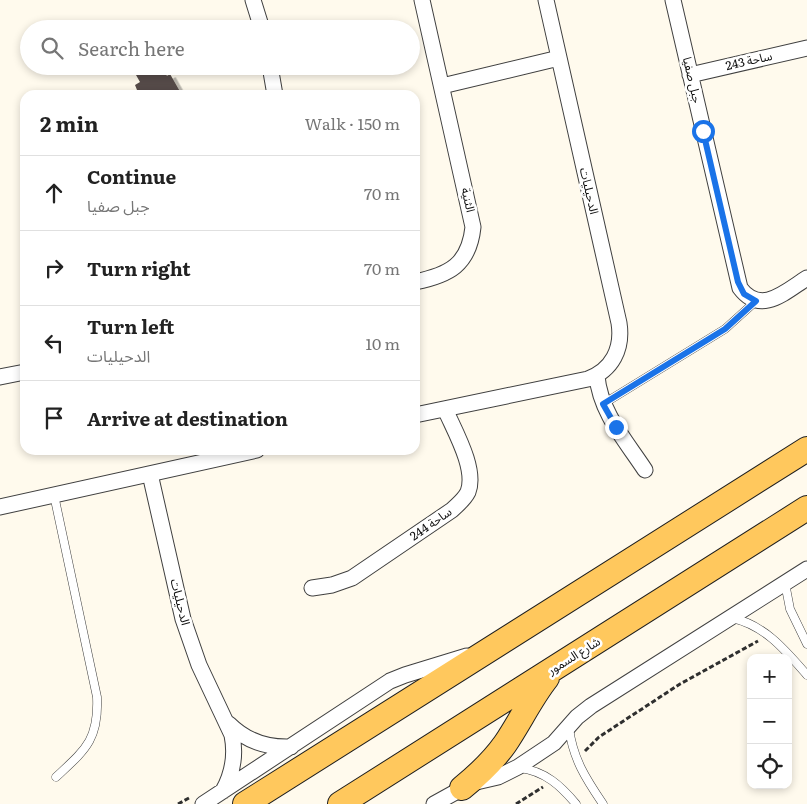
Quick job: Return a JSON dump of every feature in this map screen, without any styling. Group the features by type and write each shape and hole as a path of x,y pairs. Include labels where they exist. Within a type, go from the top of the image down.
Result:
{"main road":[{"path":"245,804 807,449"},
{"name":"شارع السمور","path":"340,804 807,508"},
{"path":"462,788 495,758 534,696 556,668"}],"street":[{"path":"253,0 259,20"},
{"name":"الثنية","path":"420,281 441,276 454,268 464,256 472,237 472,216 422,0"},
{"name":"الدحيليات","path":"546,0 620,332 619,349 615,357 597,376"},
{"name":"جبل صفيا","path":"673,0 738,282 744,294 756,301"},
{"name":"ساحة 243","path":"690,75 807,48"},
{"path":"442,86 559,58"},
{"path":"272,75 274,90"},
{"path":"756,301 770,300 807,278"},
{"path":"0,377 20,373"},
{"path":"420,414 597,376 603,404 645,470"},
{"name":"ساحة 244","path":"312,588 332,585 361,573 452,510 465,498 469,484 468,466 445,409"},
{"path":"0,507 150,474 223,455"},
{"name":"الدحيليات","path":"150,474 190,643 232,735 234,754 231,774 224,791"},
{"path":"434,804 472,783 498,777 518,767 554,743 577,717 591,706 807,569"},
{"path":"203,804 390,681 490,648"},
{"name":"الدحيليات","path":"228,723 236,732 253,741 272,746 291,747"}],"lane":[{"path":"603,404 725,329 756,301"},
{"path":"54,495 97,697 98,710 96,724 89,743 83,752 56,777"},
{"path":"785,583 790,609 807,644"},
{"path":"730,617 752,624 769,636 806,673"},
{"path":"569,728 570,741 577,763 600,803"},
{"path":"518,767 536,771 553,781 576,804"}],"path":[{"path":"577,763 593,741 612,728 680,684 769,636"},
{"path":"516,804 553,781"}],"building":[{"path":"136,75 171,75 179,90 137,90 135,85 140,82"}],"route":[{"path":"616,427 603,404 725,329 756,301 744,294 738,282 703,131"}]}
